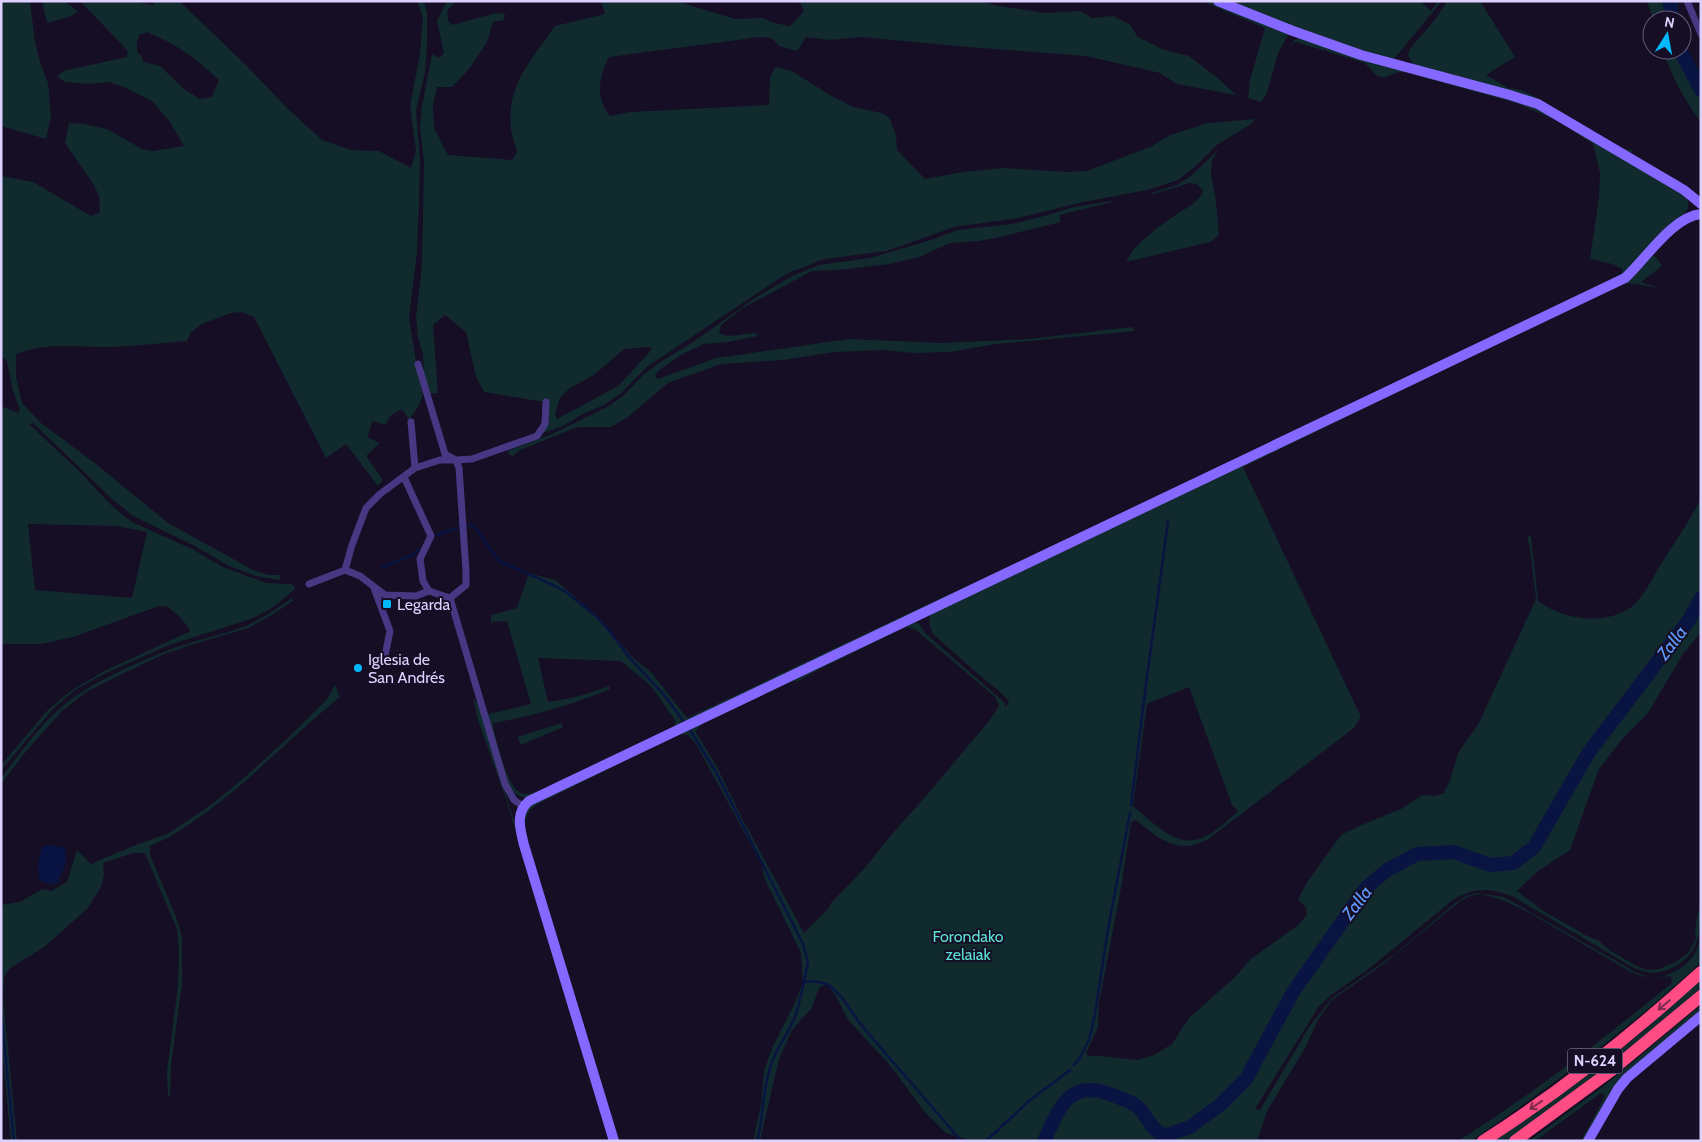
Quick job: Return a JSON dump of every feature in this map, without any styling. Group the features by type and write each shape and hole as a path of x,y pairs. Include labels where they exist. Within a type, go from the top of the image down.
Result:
{"highway":[{"name":"N-624","path":"1483,1141 1594,1062 1668,1002 1701,972"},
{"name":"N-624","path":"1515,1141 1612,1070 1701,996"}],"street":[{"path":"1218,1 1293,31 1361,55 1510,94 1538,104 1684,190 1701,204"},
{"path":"1686,1 1701,34"},
{"path":"614,1141 519,828 520,814 529,801 1625,278 1664,236 1680,222 1692,215 1701,214"},
{"path":"418,364 445,454 456,460 459,468 466,585 450,598"},
{"path":"345,570 366,508 380,494 415,468 440,460 472,459 536,436 545,424 546,402"},
{"path":"411,422 415,468"},
{"path":"404,477 431,536 420,559 423,581 429,591"},
{"path":"309,584 345,570 360,576 385,595 416,596 429,591 450,598"},
{"path":"374,588 390,631 385,656"},
{"path":"450,598 505,784 514,800 524,807"},
{"path":"1588,1141 1618,1089 1627,1078 1701,1016"}],"green space":[{"path":"1,1 30,1 35,42 48,83 51,116 46,139 1,126"},
{"path":"42,1 64,1 78,11 72,16 47,23"},
{"path":"80,1 139,1 153,5 155,1 179,1 322,140 351,150 379,151 411,168 416,151 410,106 420,53 423,17 417,1 424,1 427,13 427,45 425,73 416,110 420,160 419,203 417,252 409,318 423,395 418,407 409,420 402,409 390,416 386,425 372,421 368,437 380,443 366,456 383,480 378,486 346,444 326,458 254,317 242,312 231,313 202,324 191,332 187,341 109,347 51,347 28,350 16,354 16,377 22,403 41,423 96,464 168,523 253,570 268,575 280,575 280,580 256,576 229,566 193,545 133,516 111,498 33,423 29,424 78,470 113,507 132,522 192,549 223,567 266,583 290,584 295,589 272,608 251,619 169,645 102,675 75,690 53,709 1,770 1,766 47,711 69,692 104,671 191,631 180,617 168,607 159,606 73,637 41,644 1,644 1,406 18,413 20,410 13,391 7,361 1,356 1,176 33,182 91,216 100,212 99,196 94,185 65,143 69,123 107,129 142,149 153,151 184,146 170,122 153,102 126,88 109,82 88,84 65,82 57,77 63,71 127,57 128,51","holes":["147,32 185,52 219,80 212,97 200,99 184,89 160,66 143,62 142,56 137,52 137,43 139,35","28,524 116,526 147,532 132,598 35,590"]},
{"path":"447,1 456,1 447,11 448,21 452,25 496,13 505,14 504,20 493,22 487,42 469,69 452,87 437,87 433,105 434,128 448,155 512,160 517,152 511,129 511,113 513,99 522,73 555,26 605,14 601,1 676,1 735,19 763,18 774,23 790,26 804,11 797,1 978,1 1045,13 1080,11 1092,18 1113,16 1129,24 1138,37 1162,49 1189,56 1236,95 1177,84 1160,73 1086,56 861,37 830,40 806,37 797,51 779,46 772,38 760,37 609,57 603,72 600,94 605,109 610,116 630,112 769,105 770,78 775,67 792,71 853,107 882,113 889,117 896,135 897,150 925,179 963,172 1003,168 1067,172 1087,171 1152,146 1170,135 1208,123 1255,119 1251,124 1217,145 1197,165 1178,180 1147,190 1083,202 1018,218 954,227 887,251 824,259 786,274 648,366 620,394 604,405 581,415 563,426 543,433 544,402 484,392 476,377 466,332 445,315 433,325 438,393 429,394 424,378 423,355 418,337 416,318 422,264 424,162 420,127 432,54 439,58 444,53 437,21","holes":["652,348 618,386 557,419 555,414 560,398 570,388 594,375 624,349"]},
{"path":"1202,1 1211,1 1288,32 1278,53 1267,93 1261,102 1248,98 1250,80 1265,28"},
{"path":"1228,1 1420,1 1431,11 1438,1 1442,1 1393,60 1334,43"},
{"path":"1447,1 1480,1 1515,57 1486,75 1508,88 1521,90 1534,96 1623,149 1634,150 1629,154 1556,110 1418,67 1411,62 1408,55 1409,50 1437,17"},
{"path":"1647,1 1677,1 1678,10 1650,10"},
{"path":"1302,38 1514,100 1545,112 1681,194 1688,200 1688,208 1684,214 1667,226 1625,273 527,798 519,796 509,787 487,717 489,714 531,704 507,621 491,622 491,615 517,608 529,573 555,580 599,617 631,656 652,673 687,718 1206,473 1621,274 1623,269 1612,264 1590,259 1599,197 1600,173 1593,144 1558,121 1516,103 1404,72 1398,72 1384,78 1376,75 1365,63 1296,42 1288,47 1296,39","holes":["538,658 621,661 650,685 675,720 675,726 537,792 521,793 511,783 507,775 493,723 552,709 610,689 609,686 579,696 548,702"]},
{"path":"1692,58 1701,74 1701,123 1689,106 1667,60 1692,60"},
{"path":"1218,150 1212,160 1211,173 1219,235 1210,242 1126,262 1135,248 1147,236 1195,202 1203,191 1197,184 1190,183 1150,195 1177,185 1192,175"},
{"path":"1111,201 1059,215 1061,222 979,241 950,243 919,257 889,264 812,271 743,308 721,325 719,333 732,336 755,333 758,336 728,342 704,344 681,355 658,371 655,376 658,379 716,358 849,339 941,343 1029,339 1132,327 1135,331 996,344 950,352 914,353 883,350 835,352 783,360 721,364 668,383 628,417 611,427 578,427 520,450 512,457 507,451 550,435 609,406 625,394 642,376 657,364 693,342 755,298 792,276 819,265 870,258 934,239 957,230 1012,224 1074,207"},
{"name":"Forondako zelaiak","path":"1652,256 1656,257 1662,266 1641,282 1659,288 1636,284 1622,284 1243,467 1361,717 1354,728 1207,840 1190,846 1180,846 1160,838 1136,820 1131,822 1121,888 1099,1003 1098,1027 1086,1053 1088,1056 1137,1060 1152,1056 1172,1044 1189,1018 1235,977 1251,959 1298,925 1307,915 1306,907 1298,900 1306,884 1341,835 1401,809 1422,795 1436,796 1444,793 1458,753 1479,723 1536,599 1530,547 1527,537 1531,536 1538,601 1547,607 1570,616 1583,618 1608,617 1620,614 1639,600 1701,498 1701,632 1683,654 1648,713 1624,737 1599,769 1570,850 1538,871 1517,891 1545,912 1587,936 1598,940 1609,950 1647,970 1659,969 1676,962 1688,953 1696,939 1695,929 1701,897 1700,930 1694,948 1680,963 1669,969 1655,973 1641,971 1512,896 1489,890 1469,892 1454,899 1366,971 1331,995 1319,1006 1255,1109 1260,1110 1309,1027 1332,998 1395,954 1455,903 1466,896 1477,893 1504,897 1634,971 1649,977 1631,972 1526,911 1500,899 1481,894 1470,896 1459,902 1385,963 1332,1000 1318,1020 1304,1050 1267,1111 1257,1141 965,1141 967,1139 946,1133 923,1110 889,1064 848,1020 836,996 827,984 819,988 811,1009 792,1030 779,1059 760,1141 753,1141 761,1105 764,1071 773,1046 793,1007 803,982 801,953 764,877 762,865 696,744 688,735 679,734 536,805 530,811 525,821 525,834 619,1141 616,1141 522,829 525,813 536,801 910,622 919,624 925,633 1004,702 1006,708 1009,701 933,634 929,623 931,612 1626,281 1643,267","holes":["906,627 916,630 995,697 999,706 989,721 864,869 804,933 741,816 716,765 695,731 702,724 793,681 798,681","1189,687 1232,805 1238,811 1222,826 1208,835 1196,840 1184,840 1161,829 1133,806 1147,704"]},
{"path":"292,598 293,601 248,628 162,655 86,692 61,712 28,749 1,784 1,778 42,726 57,711 84,691 130,666 162,653 250,624"},
{"path":"335,685 340,697 239,786 197,819 171,836 150,846 150,855 178,922 182,937 182,984 171,1066 170,1096 168,1095 167,1071 178,986 179,952 177,929 145,853 133,853 103,863 104,875 101,887 87,909 44,947 10,968 4,977 3,998 17,1141 11,1141 1,1038 1,905 20,902 42,889 51,891 67,882 77,850 91,864 169,833 212,804 245,777 327,699"},
{"path":"473,698 478,704 482,716 611,1141 609,1141 505,796 478,720"},
{"path":"562,723 563,727 521,745 517,737"},
{"path":"1701,934 1701,962 1661,998 1597,1050 1514,1112 1471,1141 1458,1141 1567,1065 1672,983 1671,976 1657,977 1671,974 1684,966 1694,955"},
{"path":"1701,979 1701,988 1645,1038 1560,1104 1506,1141 1493,1141 1601,1065 1641,1033"},
{"path":"1701,1005 1701,1012 1629,1070 1584,1141 1581,1141 1605,1096 1601,1093 1535,1141 1529,1141 1605,1085"}],"shaded area":[{"path":"49,845 65,848 66,862 58,883 49,884 39,880 38,863 42,847"}],"waterway":[{"name":"Zalla","path":"1669,1 1671,10"},
{"name":"Zalla","path":"1685,60 1701,90"},
{"path":"1131,806 1168,521"},
{"path":"469,525 474,526 499,561 566,592 596,616 629,657 665,696 684,722"},
{"path":"437,535 457,528"},
{"path":"383,567 412,555 419,549"},
{"name":"Zalla","path":"1044,1141 1060,1108 1075,1094 1084,1091 1096,1090 1132,1103 1140,1109 1153,1127 1164,1136 1190,1127 1221,1104 1246,1079 1293,992 1366,888 1387,870 1417,854 1454,852 1490,865 1513,863 1534,847 1589,752 1689,620 1701,598"},
{"path":"690,730 716,772 803,944 808,962 804,982 821,982 835,990 863,1027 961,1141"},
{"path":"1074,1065 1080,1058 1089,1040 1095,1014 1108,929 1130,813"},
{"path":"757,1141 770,1068 794,1019 804,982"},
{"path":"1,1011 14,1141"},
{"path":"986,1141 1029,1101 1070,1070"}],"place":[{"name":"Legarda","path":"387,604"},
{"name":"Iglesia de San Andrés","path":"358,668"}]}
